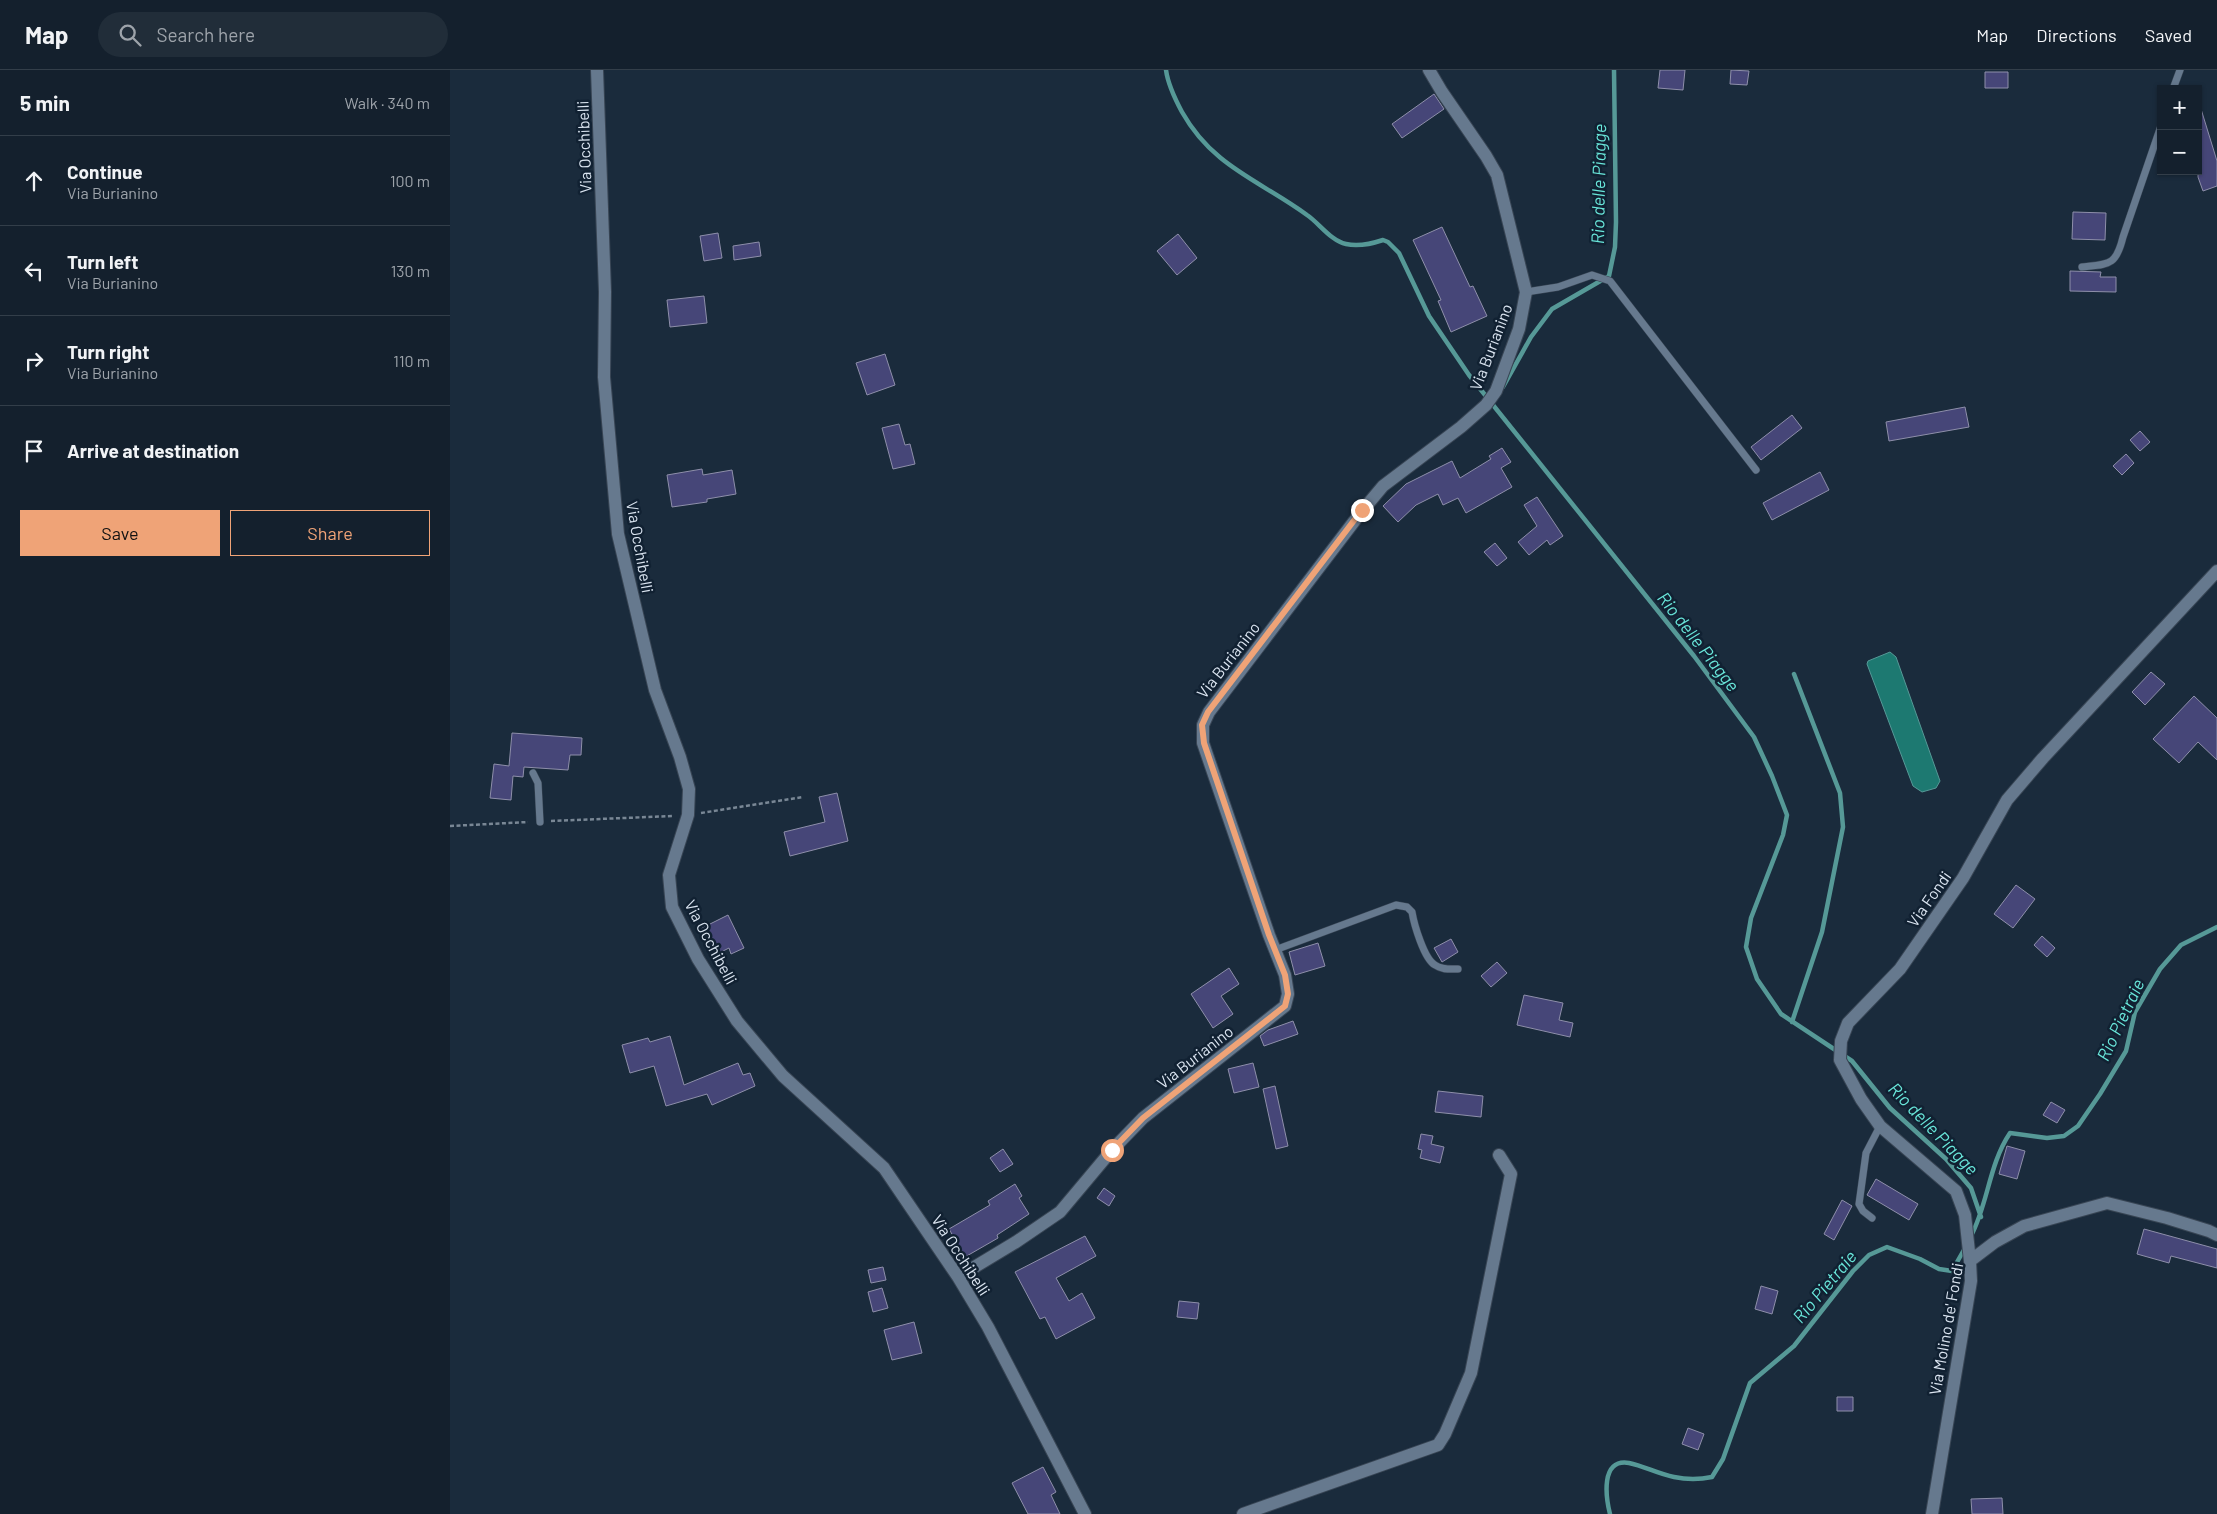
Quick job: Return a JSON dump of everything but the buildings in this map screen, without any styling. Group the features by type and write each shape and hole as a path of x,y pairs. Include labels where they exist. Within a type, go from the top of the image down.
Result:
{"street":[{"name":"Via Occhibelli","path":"596,70 605,282 604,377 618,534 655,690 680,757 689,790 688,815 669,874 672,907 698,959 737,1021 783,1076 884,1168 958,1277 988,1327 1085,1514"},
{"name":"Via Burianino","path":"958,1277 1016,1242 1060,1212 1112,1150 1143,1118 1285,1006 1288,994 1285,975 1204,743 1202,725 1208,712 1362,510 1383,486 1461,427 1486,404 1496,390 1519,329 1526,292 1497,175 1429,70"},
{"name":"Via Fondi","path":"1970,1261 1965,1215 1956,1191 1880,1126 1861,1099 1840,1060 1841,1041 1848,1023 1900,969 1963,878 2007,800 2043,758 2217,571"},
{"path":"1243,1514 1438,1445 1446,1434 1471,1373 1511,1174 1499,1155"},
{"name":"Via Molino de' Fondi","path":"1932,1514 1971,1281 1970,1261 1995,1242 2024,1226 2107,1203 2167,1218 2210,1231 2217,1235"}],"lane":[{"path":"2175,85 2180,70"},
{"path":"2082,268 2111,264 2119,254 2160,130"},
{"path":"1526,292 1558,287 1592,275 1610,281 1756,470"},
{"path":"533,773 538,783 540,822"},
{"path":"1275,950 1396,905 1407,907 1412,912 1414,924 1427,955 1434,965 1445,969 1458,969"},
{"path":"1872,1218 1863,1211 1860,1204 1866,1152 1880,1126"}],"path":[{"path":"450,826 688,815 803,797"}],"shaded area":[{"path":"1890,652 1896,657 1940,781 1936,788 1922,792 1913,786 1867,664 1868,661"}],"waterway":[{"name":"Rio delle Piagge","path":"1166,70 1174,97 1194,131 1223,160 1312,218 1335,239 1351,245 1369,244 1383,240 1388,242 1399,253 1429,316 1469,375 1694,656 1754,737 1787,815 1783,835 1751,918 1746,947 1757,979 1781,1014 1852,1061 1890,1108 1946,1159 1971,1188 1981,1217"},
{"name":"Rio delle Piagge","path":"1503,387 1531,337 1552,309 1609,276 1615,247 1616,222 1614,70"},
{"path":"1792,1022 1822,932 1843,827 1840,793 1794,674"},
{"name":"Rio Pietraie","path":"1971,1236 1977,1224 1997,1158 2010,1133 2047,1138 2064,1136 2078,1126 2126,1051 2135,1012 2160,969 2181,945 2217,927"},
{"name":"Rio Pietraie","path":"1610,1514 1607,1499 1607,1481 1613,1467 1620,1463 1635,1464 1679,1478 1702,1479 1712,1477 1723,1459 1750,1383 1794,1346 1853,1271 1869,1255 1887,1247 1920,1259 1939,1269 1952,1271 1965,1248"}],"route":[{"path":"1112,1150 1143,1118 1285,1006 1288,994 1285,975 1269,935 1204,743 1202,725 1208,712 1362,510"}]}
